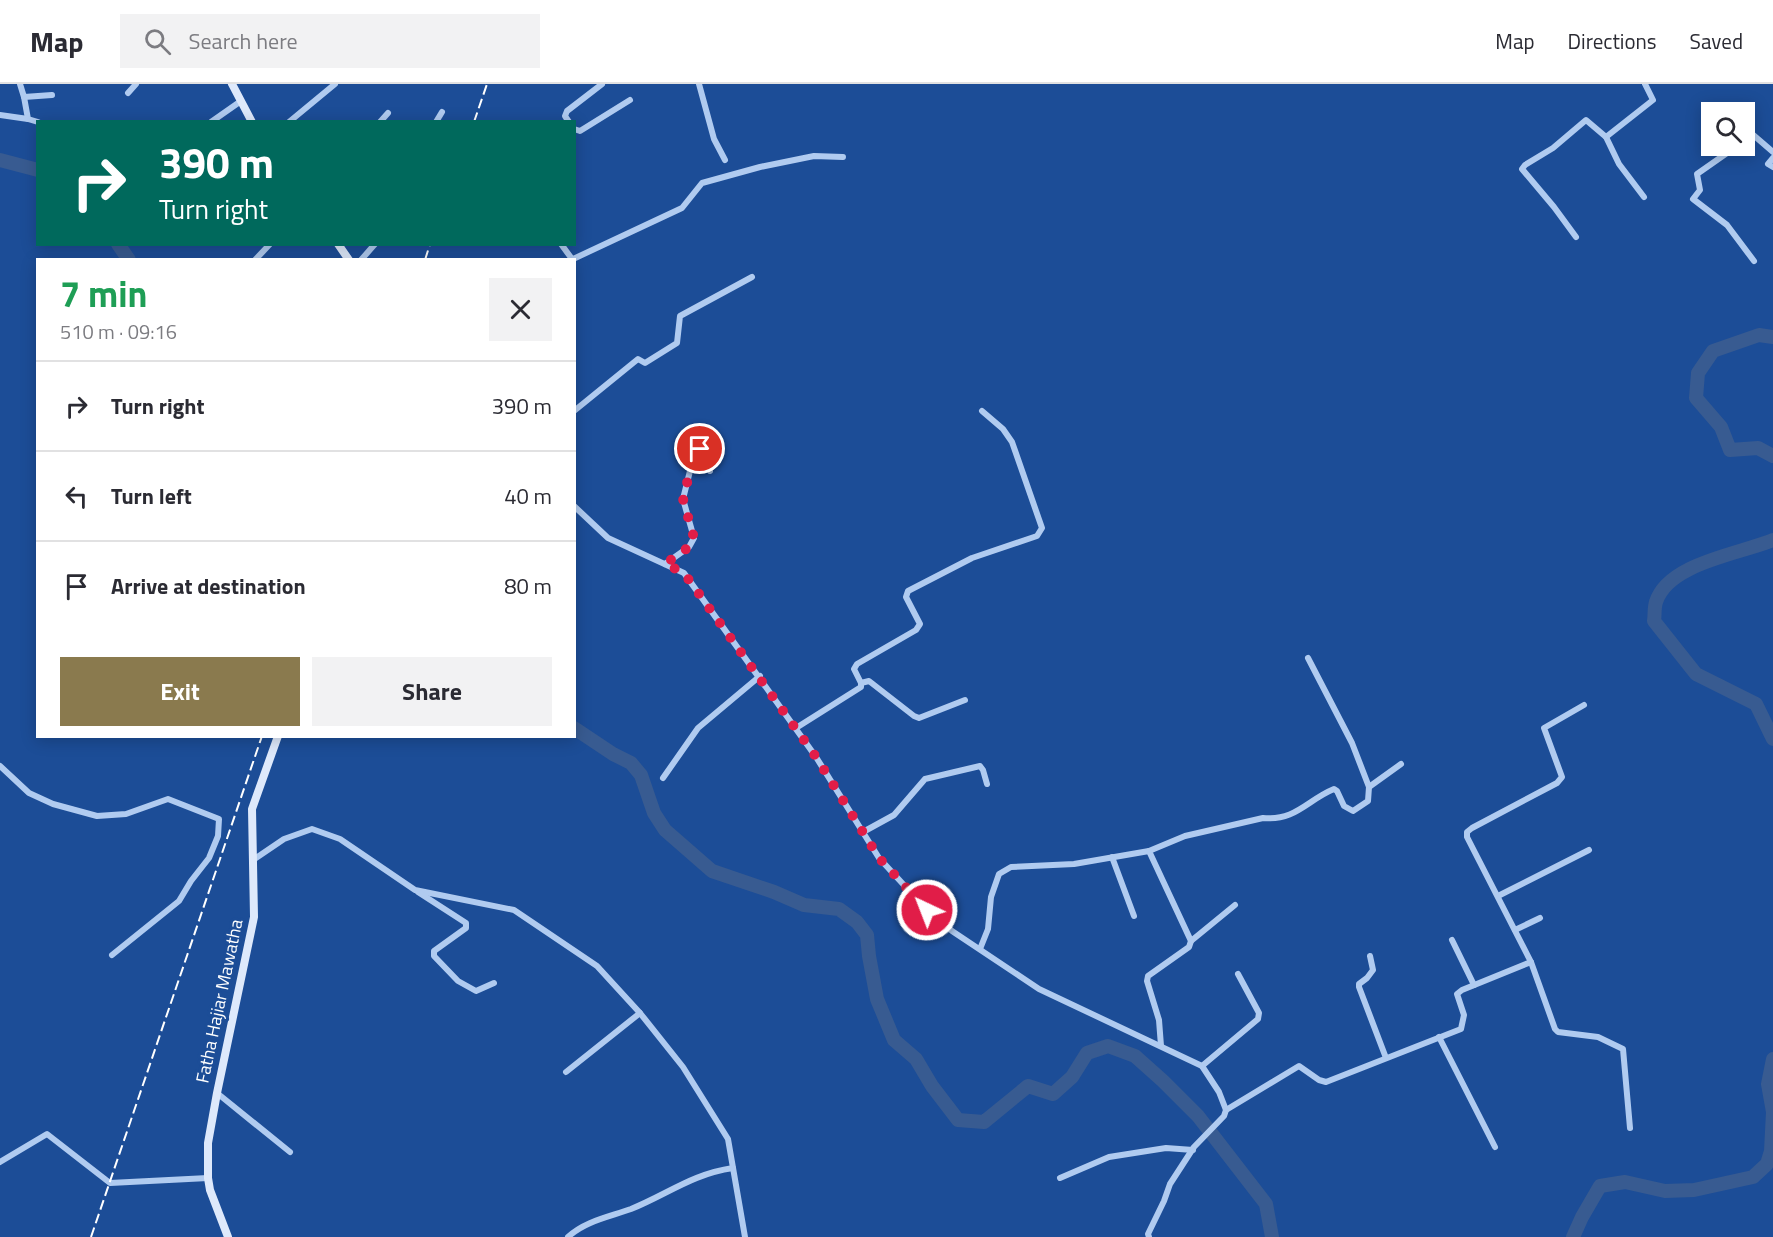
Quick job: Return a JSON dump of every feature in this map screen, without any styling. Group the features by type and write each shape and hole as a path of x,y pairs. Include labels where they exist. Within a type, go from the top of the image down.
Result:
{"street":[{"path":"20,84 28,119"},
{"path":"128,93 136,84"},
{"path":"231,84 251,120"},
{"path":"291,120 335,84"},
{"path":"568,120 565,116 567,111 602,84"},
{"path":"699,84 714,139 725,160"},
{"path":"1606,137 1653,100 1646,84"},
{"path":"24,97 52,95"},
{"path":"576,130 580,131 630,100"},
{"path":"214,120 242,101"},
{"path":"436,120 442,112"},
{"path":"382,120 388,113"},
{"path":"0,115 36,121"},
{"path":"1576,237 1522,169 1524,165 1553,148 1586,120 1606,137 1619,164 1644,197"},
{"path":"1755,137 1773,152"},
{"path":"573,258 682,208 702,183 760,167 814,156 843,157"},
{"path":"1723,156 1697,174 1700,190 1693,199 1727,225 1754,261"},
{"path":"1773,158 1768,165 1773,167"},
{"path":"257,258 268,246"},
{"path":"363,258 373,246"},
{"path":"576,409 638,359 645,363 676,343 680,316 752,277"},
{"path":"796,728 861,687 854,669 857,664 916,630 920,624 906,597 908,591 972,558 1037,536 1042,528 1012,442 1003,429 982,411"},
{"path":"694,435 710,471"},
{"path":"665,564 689,547 694,538 683,499 691,467 700,449"},
{"path":"576,508 609,538 684,573 816,757 879,858 927,910 1039,989 1202,1065 1219,1092 1225,1113"},
{"path":"980,949 988,929 991,897 999,874 1011,867 1074,864 1149,851 1185,836 1263,818 1276,819 1290,815 1334,789 1344,806 1353,811 1368,801 1369,787 1352,743 1308,658"},
{"path":"663,778 698,728 760,676"},
{"path":"861,683 869,681 919,718 965,700"},
{"path":"1584,705 1544,728 1562,777 1557,783 1472,828 1467,832 1467,837 1531,962 1555,1029 1558,1032 1598,1037 1623,1049 1630,1128"},
{"name":"Fatha Hajiar Mawatha","path":"228,1237 210,1190 208,1143 254,918 252,809 277,738"},
{"path":"1369,787 1401,764"},
{"path":"0,766 29,793 53,804 97,816 126,814 168,799 219,819 218,836 209,858 179,901 112,955"},
{"path":"863,832 894,815 925,779 980,766 987,784"},
{"path":"253,860 284,839 312,829 340,839 466,923 466,928 434,951 434,956 458,981 476,991 494,983"},
{"path":"1498,896 1589,850"},
{"path":"1149,851 1191,940"},
{"path":"1112,857 1134,916"},
{"path":"415,890 514,910 597,966 640,1013 683,1067 729,1139 745,1237"},
{"path":"1161,1046 1159,1020 1147,981 1148,976 1189,947 1191,940 1235,904"},
{"path":"1515,930 1540,918"},
{"path":"1452,940 1474,985"},
{"path":"1370,956 1373,970 1359,984 1359,987 1386,1058"},
{"path":"1149,1237 1148,1234 1170,1184 1194,1149 1225,1113 1299,1066 1319,1080 1326,1082 1461,1029 1464,1015 1457,994 1531,962"},
{"path":"1202,1065 1258,1019 1259,1013 1238,974"},
{"path":"566,1072 640,1013"},
{"path":"1439,1036 1495,1147"},
{"path":"217,1093 290,1152"},
{"path":"0,1162 46,1134 110,1183 208,1178"},
{"path":"1060,1178 1109,1157 1167,1148 1194,1149"},
{"path":"568,1237 578,1228 633,1208 679,1184 712,1171 733,1168"}],"waterway":[{"path":"0,160 36,169"},
{"path":"119,246 128,258"},
{"path":"1773,337 1759,335 1713,351 1698,373 1696,398 1721,427 1730,450 1758,448 1773,456"},
{"path":"1773,540 1707,562 1675,578 1663,589 1656,602 1654,621 1696,674 1756,704 1773,739"},
{"path":"576,729 631,763 641,775 654,813 665,830 712,871 804,905 839,909 857,922 867,935 877,999 894,1040 916,1059 932,1086 958,1120 984,1122 1028,1086 1053,1094 1072,1077 1087,1053 1108,1046 1135,1056 1198,1116 1266,1204 1272,1237"},
{"path":"1573,1237 1600,1186 1625,1182 1665,1191 1694,1190 1753,1177 1767,1164 1771,1151 1773,1112 1768,1084 1773,1059"}],"railway":[{"path":"475,120 487,84"},
{"path":"426,258 429,246"},
{"path":"91,1237 261,738"}],"route":[{"path":"700,449 691,467 683,499 694,538 689,547 665,564 684,573 816,757 879,858 927,910"}]}
